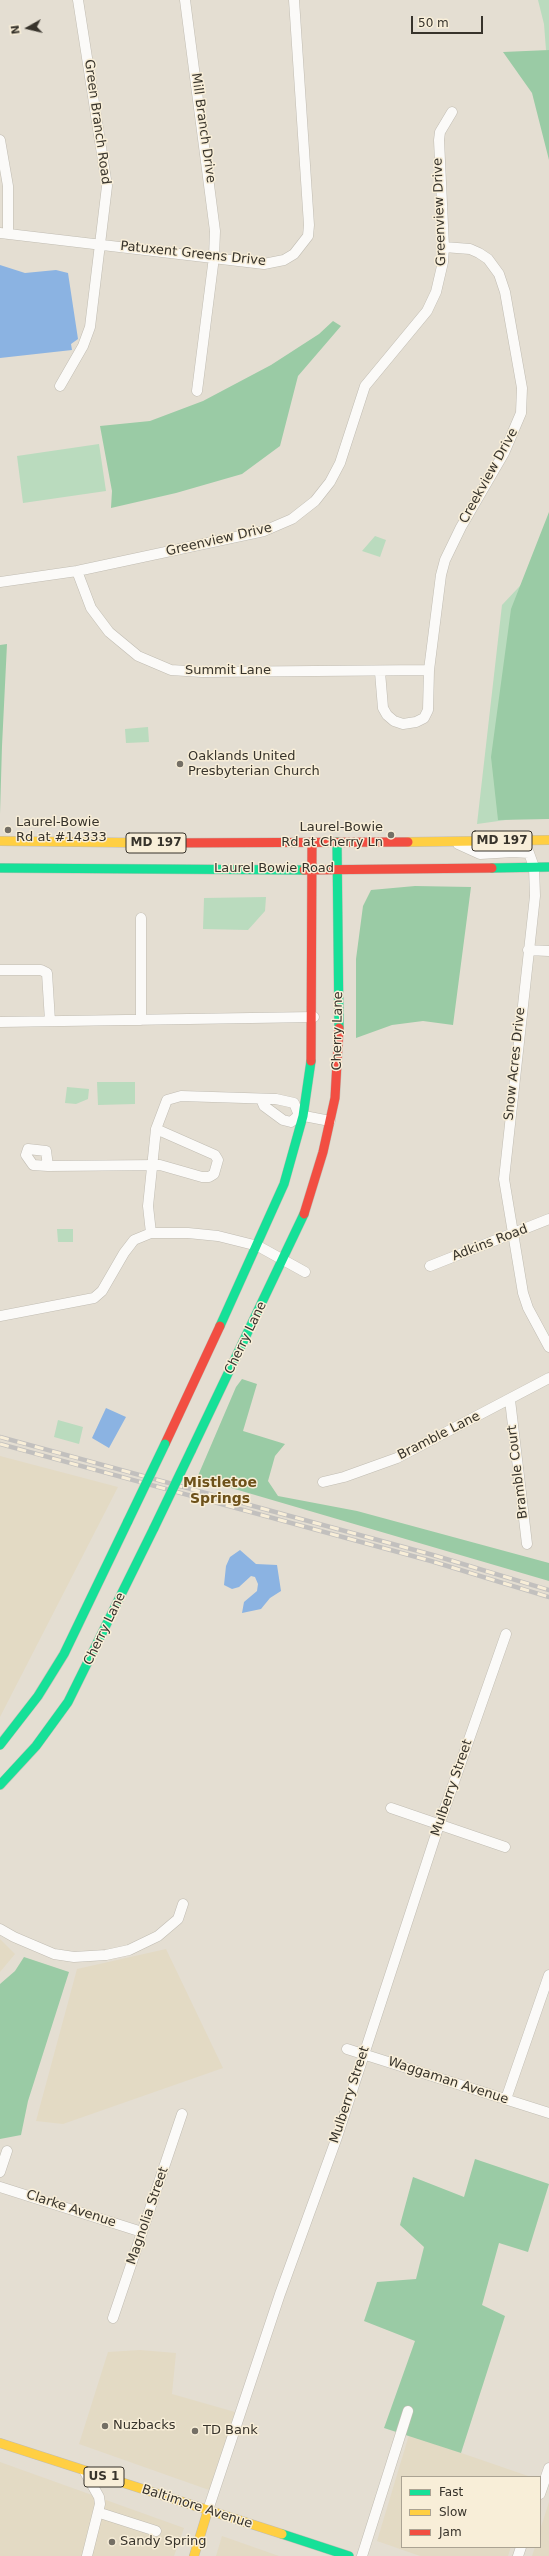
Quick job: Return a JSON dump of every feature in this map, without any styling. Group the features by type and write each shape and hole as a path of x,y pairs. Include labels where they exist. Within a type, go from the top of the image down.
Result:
{"main road":[{"name":"Laurel Bowie Road","path":"0,841 204,844 549,840"},
{"name":"Cherry Lane","path":"0,1745 38,1696 64,1654 258,1246 284,1184 311,1068 314,1017 312,842"},
{"name":"Cherry Lane","path":"0,1785 36,1746 68,1702 154,1528 283,1260 313,1191 330,1121 338,1073 337,842"},
{"name":"Laurel Bowie Road","path":"0,868 338,870 549,867"},
{"name":"Baltimore Avenue","path":"0,2444 349,2556"},
{"name":"Mulberry Street","path":"194,2556 208,2510"}],"street":[{"name":"Green Branch Road","path":"60,386 84,346 88,332 108,186 78,0"},
{"name":"Mill Branch Drive","path":"185,0 210,182 215,231 214,257 197,391"},
{"name":"Patuxent Greens Drive","path":"4,233 264,264 275,262 294,254 308,236 309,224 294,0"},
{"name":"Greenview Drive","path":"0,582 77,571 264,532 292,519 315,501 334,475 365,386 432,304 440,280 444,247 439,140 440,132 452,112"},
{"path":"0,140 8,186 4,233"},
{"name":"Creekview Drive","path":"380,672 384,712 394,721 403,724 416,722 426,715 429,700 430,670 441,575 445,560 461,527 506,449 519,423 522,401 507,307 499,274 488,259 479,253 470,249 444,247"},
{"name":"Summit Lane","path":"77,571 91,608 109,632 138,656 171,670 202,672 380,672"},
{"path":"380,672 430,670"},
{"path":"454,842 480,854 513,852 529,853 534,867"},
{"name":"Snow Acres Drive","path":"534,867 535,896 504,1171 504,1189 525,1302 549,1347"},
{"path":"141,918 141,1020"},
{"path":"528,950 549,951"},
{"path":"0,970 41,970 47,973 50,1022"},
{"path":"0,1022 314,1017"},
{"path":"152,1233 148,1206 156,1129 164,1104 175,1096 261,1099 294,1103 301,1115"},
{"path":"261,1099 264,1106 283,1120 291,1122 301,1115 330,1121"},
{"path":"48,1166 165,1165 202,1177 209,1177 214,1174 218,1160 215,1155 156,1129"},
{"name":"Adkins Road","path":"430,1266 549,1219"},
{"path":"0,1316 94,1298 102,1292 124,1253 134,1240 152,1233 208,1234 258,1246 305,1272"},
{"name":"Bramble Lane","path":"323,1482 344,1477 397,1458 510,1400 549,1378"},
{"name":"Bramble Court","path":"510,1400 527,1544"},
{"name":"Mulberry Street","path":"208,2510 364,2054 439,1825 506,1634"},
{"path":"391,1808 505,1847"},
{"path":"0,1929 29,1944 54,1954 74,1957 106,1955 145,1944 168,1929 178,1919 183,1904"},
{"path":"506,2099 549,1975"},
{"name":"Waggaman Avenue","path":"347,2049 549,2113"},
{"name":"Magnolia Street","path":"113,2318 182,2114"},
{"path":"0,2172 7,2150"},
{"name":"Clarke Avenue","path":"0,2187 142,2232"},
{"path":"362,2556 408,2411"},
{"path":"541,2491 549,2468"},
{"path":"84,2472 100,2497 100,2513 87,2556"},
{"path":"100,2513 156,2530"}],"shaded area":[{"path":"0,1456 118,1487 0,1717"},
{"path":"0,1939 15,1954 0,1972"},
{"path":"166,1949 223,2068 63,2124 36,2121 77,1969"},
{"path":"140,2350 176,2353 172,2394 235,2412 209,2490 79,2444 108,2352"},
{"path":"409,2435 528,2476 401,2476 401,2548 511,2548 508,2556 420,2556 377,2541"},
{"path":"0,2462 184,2528 174,2556 0,2556"},
{"path":"549,2502 549,2556 532,2556 535,2548 541,2548 541,2527"},
{"path":"222,2536 279,2556 216,2556"}],"green space":[{"path":"538,0 549,0 549,50 546,50 544,24"},
{"path":"549,50 549,160 532,93 503,52"},
{"path":"333,321 341,326 298,376 280,446 242,474 176,493 111,508 112,491 100,426 150,421 203,401 271,365 319,334"},
{"path":"99,444 106,491 23,503 17,456"},
{"path":"549,512 549,819 498,820 491,757 511,609"},
{"path":"375,536 386,540 380,557 362,551"},
{"path":"549,555 549,814 477,824 502,605"},
{"path":"7,644 2,746 0,814 0,645"},
{"path":"148,727 149,742 126,743 125,729"},
{"path":"415,886 471,887 453,1025 423,1021 392,1025 356,1038 356,959 363,906 371,890"},
{"path":"266,897 265,911 248,930 203,929 204,898"},
{"path":"97,1082 135,1082 135,1104 98,1105"},
{"path":"67,1087 89,1089 88,1099 76,1104 65,1103"},
{"path":"57,1229 73,1229 73,1242 58,1242"},
{"path":"242,1379 257,1384 243,1431 285,1444 275,1456 268,1481 278,1496 357,1511 549,1563 549,1581 197,1478 236,1387"},
{"path":"58,1420 83,1427 79,1444 54,1437"},
{"path":"24,1957 69,1972 28,2101 21,2135 0,2139 0,1984 15,1971"},
{"path":"475,2159 549,2184 528,2252 499,2243 482,2305 505,2316 461,2453 384,2428 415,2341 364,2321 377,2282 416,2279 424,2247 400,2225 413,2177 464,2197"}],"water":[{"path":"0,265 25,273 56,270 68,273 78,339 71,344 72,350 0,358"},
{"path":"106,1408 126,1417 109,1448 92,1438"},
{"path":"240,1550 256,1564 277,1565 281,1591 270,1598 261,1609 242,1613 244,1602 257,1591 258,1584 255,1577 251,1576 239,1587 232,1589 224,1585 226,1566 230,1557"}],"railway":[{"path":"0,1437 433,1555 549,1590"},
{"path":"0,1444 431,1561 549,1597"}],"traffic: fast":[{"path":"337,842 339,1028"},
{"path":"492,868 549,867"},
{"path":"0,868 304,870"},
{"path":"220,1326 284,1184 303,1116 311,1061"},
{"path":"191,1451 304,1214"},
{"path":"128,1521 165,1444"},
{"path":"154,1528 191,1451"},
{"path":"0,1745 38,1696 64,1654 128,1521"},
{"path":"0,1785 36,1746 68,1702 154,1528"},
{"path":"282,2534 349,2556"}],"traffic: slow":[{"path":"408,842 549,840"},
{"path":"0,841 154,843"},
{"path":"0,2443 282,2534"},
{"path":"194,2556 208,2510"}],"traffic: jam":[{"path":"311,1061 312,842"},
{"path":"154,843 408,842"},
{"path":"304,870 492,868"},
{"path":"304,1214 323,1152 335,1098 339,1028"},
{"path":"165,1444 220,1326"}],"place":[{"name":"Oaklands United Presbyterian Church","path":"180,764"},
{"name":"Laurel-Bowie Rd at #14333","path":"8,830"},
{"name":"Laurel-Bowie Rd at Cherry Ln","path":"391,835"},
{"name":"Nuzbacks","path":"105,2426"},
{"name":"TD Bank","path":"195,2431"},
{"name":"Sandy Spring","path":"112,2542"}],"district":[{"name":"Mistletoe Springs","path":"220,1492"}]}
